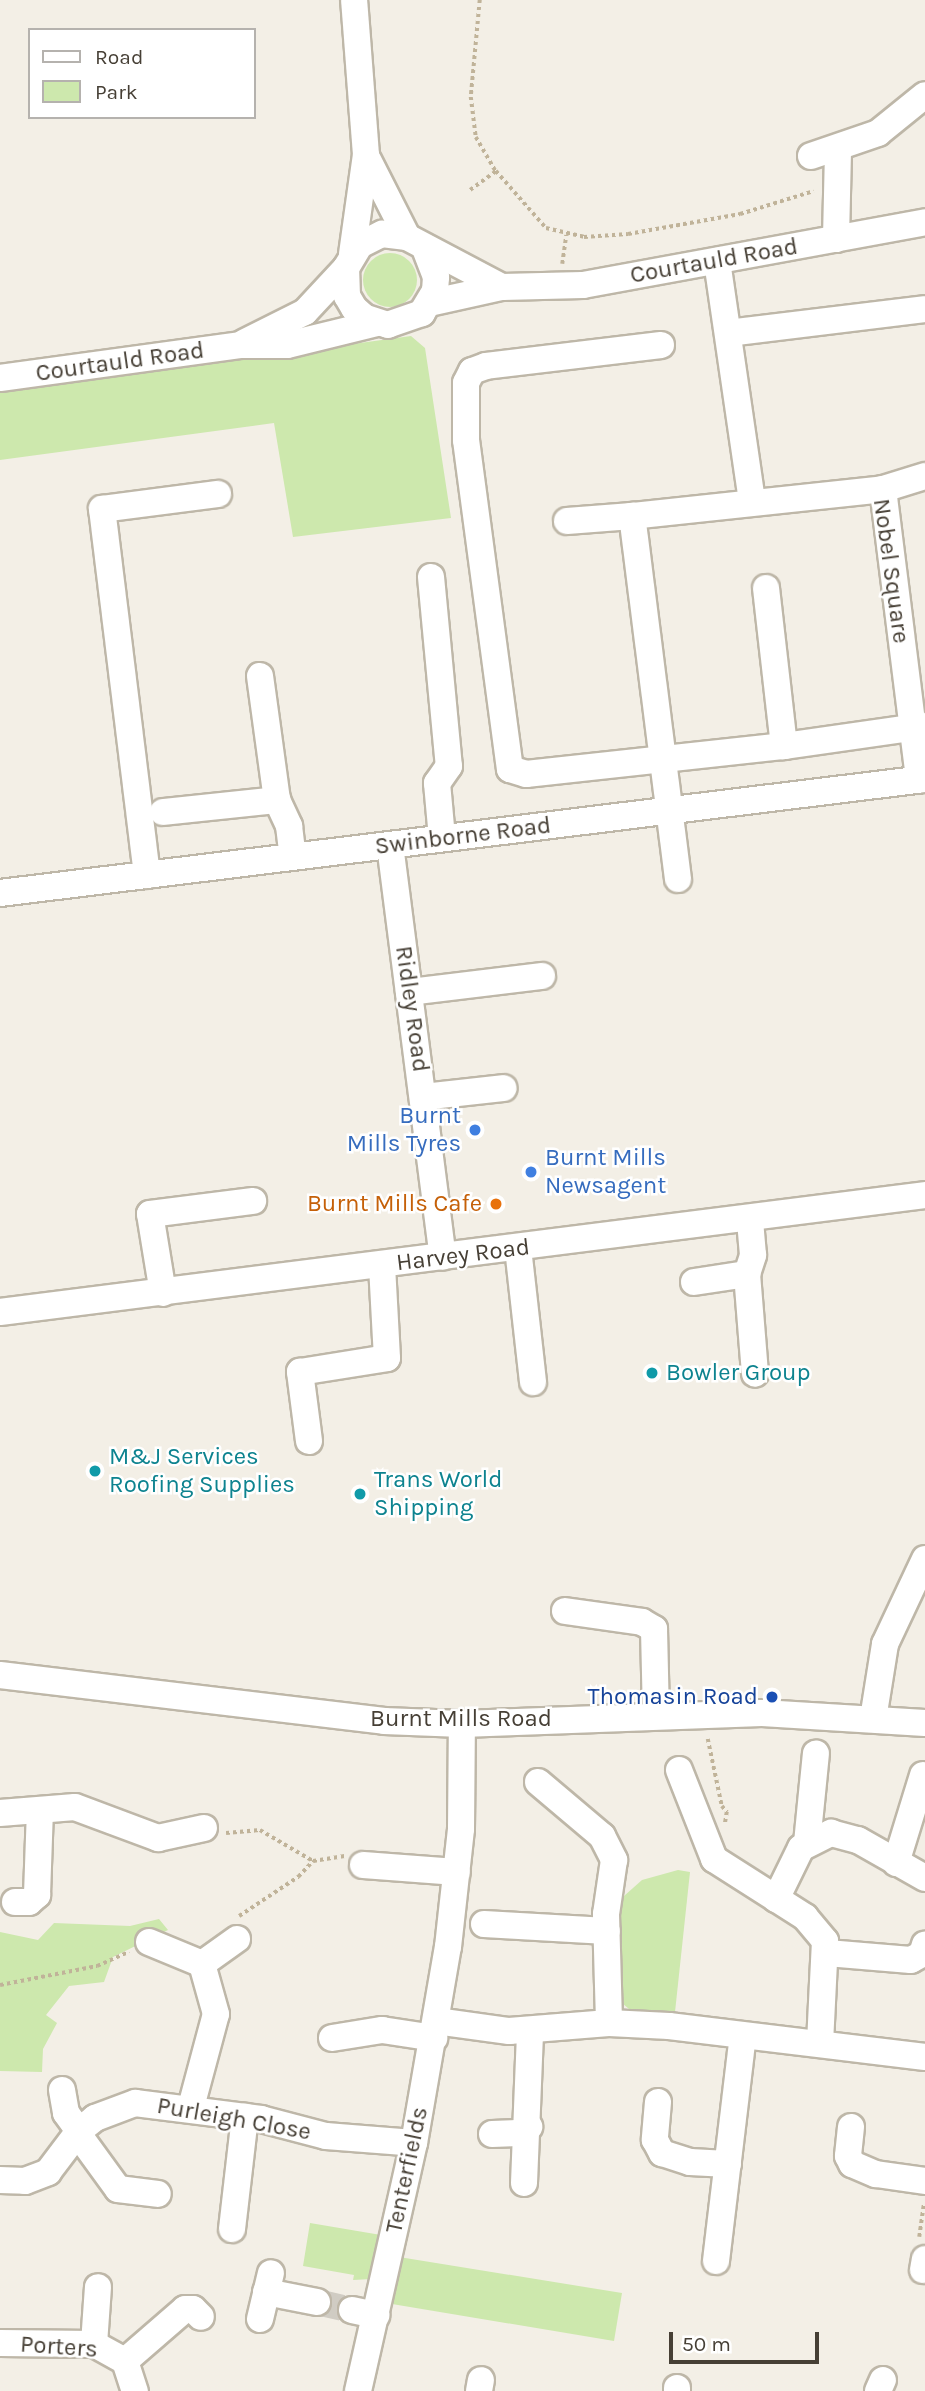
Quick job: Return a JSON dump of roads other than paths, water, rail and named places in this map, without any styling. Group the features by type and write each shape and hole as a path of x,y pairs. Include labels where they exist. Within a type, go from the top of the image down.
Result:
{"street":[{"path":"354,0 366,155 349,261 347,296 364,317 377,323"},
{"path":"811,156 838,150 878,133 925,95"},
{"path":"836,239 838,150"},
{"path":"366,155 436,277 429,303"},
{"name":"Courtauld Road","path":"0,379 240,345 287,345 377,323 401,324 429,303 502,287 583,285 925,222"},
{"name":"Courtauld Road","path":"240,345 305,312 349,261 382,234 416,244 502,287"},
{"path":"717,261 752,501"},
{"path":"728,333 925,309"},
{"path":"661,345 486,366 472,371 462,395 510,769 516,774 526,774 663,761 918,727"},
{"path":"883,489 925,476"},
{"name":"Nobel Square","path":"567,521 883,489 918,727 922,780"},
{"path":"147,875 102,509 218,494"},
{"path":"632,516 678,879"},
{"path":"431,577 449,766 437,783 442,838"},
{"path":"766,588 784,746"},
{"path":"260,676 277,800 289,826 293,857"},
{"name":"Swinborne Road","path":"0,893 922,780"},
{"path":"163,812 277,800"},
{"name":"Ridley Road","path":"390,845 443,1257"},
{"path":"409,992 542,975"},
{"path":"423,1097 505,1088"},
{"name":"Harvey Road","path":"0,1312 925,1195"},
{"path":"163,1293 150,1214 253,1200"},
{"path":"750,1219 753,1255 747,1274 755,1374"},
{"path":"518,1248 533,1382"},
{"path":"309,1441 299,1372 387,1358 382,1265"},
{"path":"694,1282 747,1274"},
{"path":"873,1718 885,1644 925,1559"},
{"path":"565,1611 642,1622 654,1629 656,1716"},
{"name":"Burnt Mills Road","path":"0,1675 328,1716 462,1724 762,1713 925,1723"},
{"name":"Tenterfields","path":"358,2391 364,2312 414,2143 448,1947 457,1872 462,1724"},
{"path":"776,1899 807,1843 816,1753"},
{"path":"679,1770 709,1851 733,1873 818,1929 827,1953 820,2042"},
{"path":"896,1863 923,1775"},
{"path":"538,1782 602,1836 611,1850 614,1869 606,1922 609,2023"},
{"path":"0,1812 75,1807 96,1812 167,1848 204,1828"},
{"path":"15,1902 29,1902 37,1895 40,1811"},
{"path":"807,1843 831,1833 845,1835 925,1878"},
{"path":"355,1861 457,1872"},
{"path":"484,1924 606,1922"},
{"path":"202,1964 235,1931"},
{"path":"149,1942 202,1964"},
{"path":"827,1953 911,1960 922,1954 925,1944"},
{"path":"191,2107 216,2014 202,1964"},
{"path":"332,2038 382,2030 530,2031 609,2023 820,2042 925,2057"},
{"path":"524,2183 529,2127 530,2031"},
{"path":"716,2261 743,2036"},
{"path":"62,2090 66,2113 118,2189 158,2194"},
{"path":"658,2102 655,2140 662,2153 690,2162 728,2164"},
{"name":"Purleigh Close","path":"0,2180 25,2181 48,2172 79,2132 95,2118 135,2103 191,2107 326,2136 414,2143"},
{"path":"232,2230 245,2118"},
{"path":"492,2134 519,2133 529,2127"},
{"path":"851,2127 848,2156 852,2164 876,2174 925,2181"},
{"path":"260,2319 268,2282 317,2302"},
{"path":"94,2344 98,2287"},
{"path":"125,2361 184,2309 193,2309 201,2317"},
{"name":"Porters","path":"0,2343 94,2344 125,2361 135,2391"}],"tunnel":[{"path":"317,2302 352,2310"}],"place":[{"name":"Burnt Mills Tyres","path":"475,1130"},
{"name":"Burnt Mills Newsagent","path":"531,1172"},
{"name":"Burnt Mills Cafe","path":"496,1204"},
{"name":"Bowler Group","path":"652,1373"},
{"name":"M&J Services Roofing Supplies","path":"95,1471"},
{"name":"Trans World Shipping","path":"360,1494"},
{"name":"Thomasin Road","path":"772,1697"}]}
